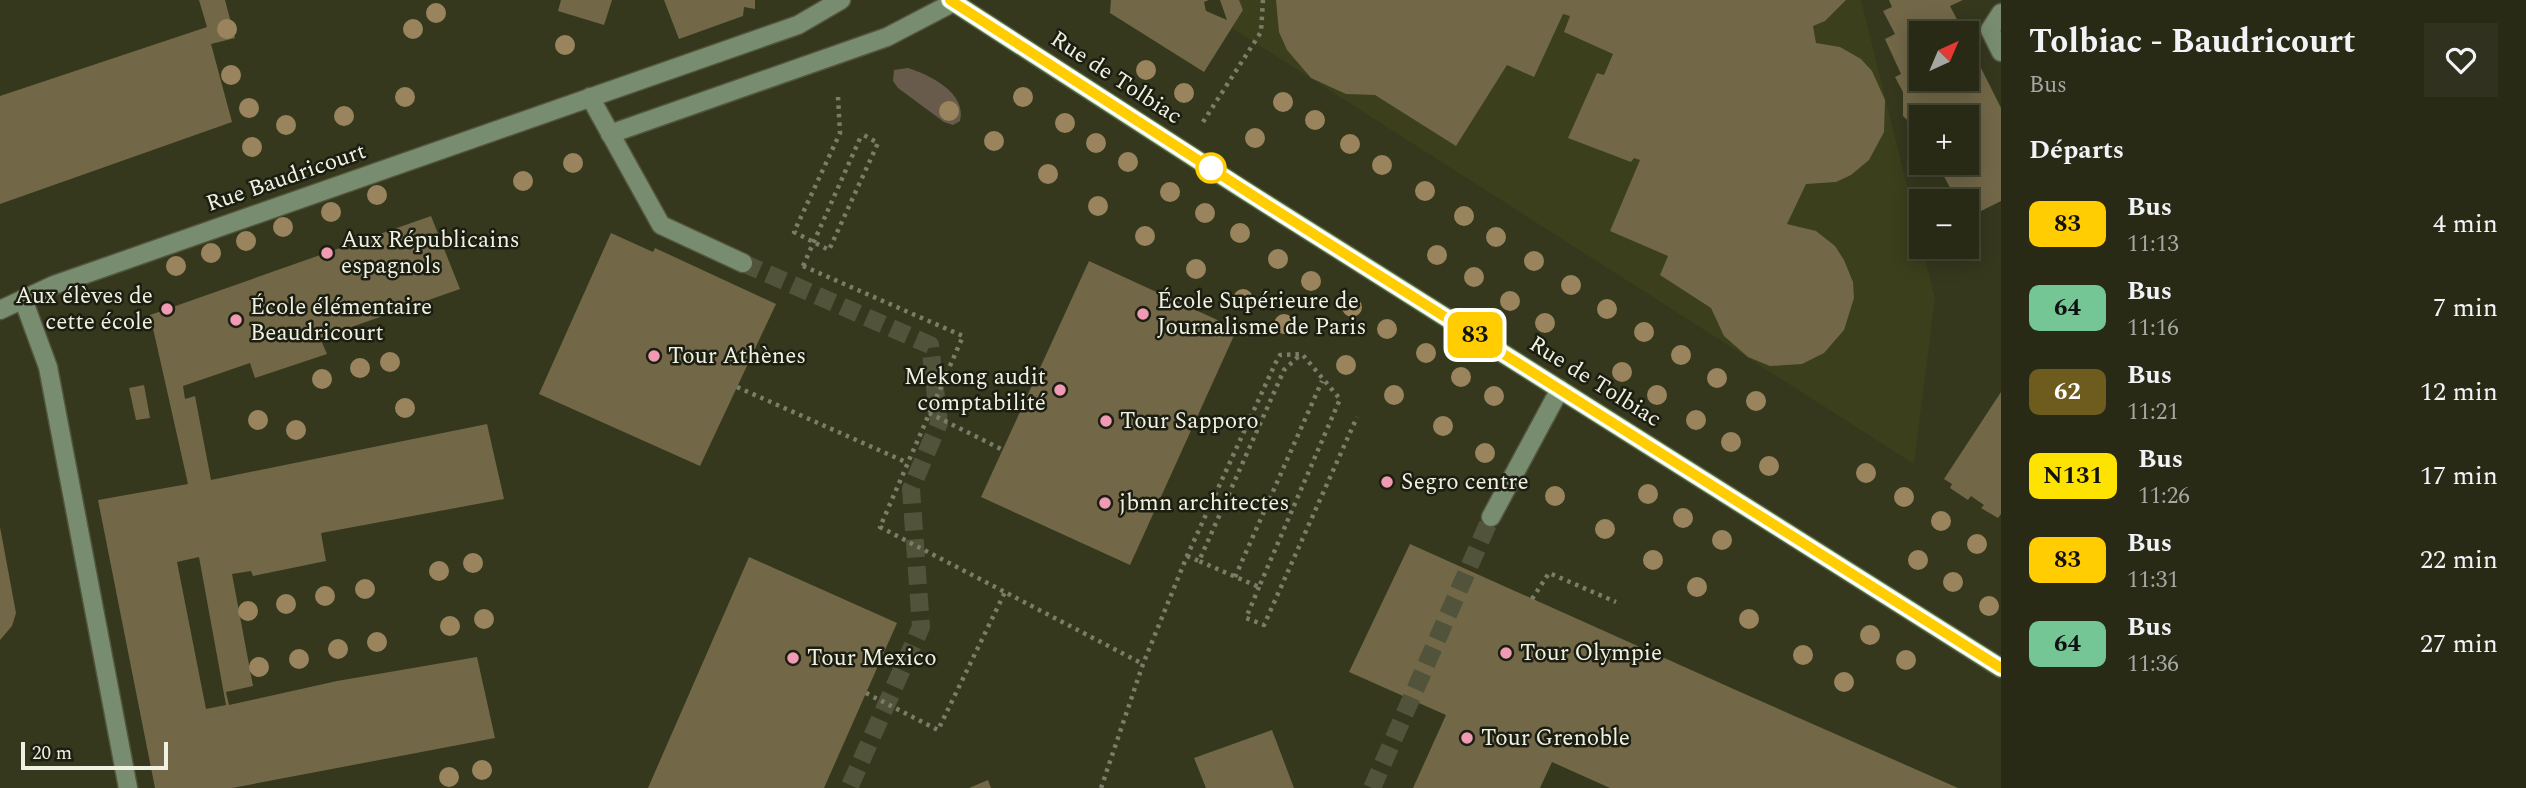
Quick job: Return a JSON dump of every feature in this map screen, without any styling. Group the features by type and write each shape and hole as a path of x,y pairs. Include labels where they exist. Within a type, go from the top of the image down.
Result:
{"main road":[{"name":"Rue de Tolbiac","path":"954,1 1184,151 2001,668"}],"street":[{"name":"Rue Baudricourt","path":"0,310 54,285 798,25 841,0"},
{"path":"610,134 887,37 954,1"},
{"path":"2001,13 1990,30 2001,52"},
{"path":"590,97 661,225 743,263"},
{"path":"23,299 48,367 128,788"},
{"path":"1491,517 1560,388"}],"path":[{"path":"1184,151 1261,32 1263,0"},
{"path":"838,97 840,133 794,232 830,250 878,143 862,134 803,266 963,336 880,527 1143,664"},
{"path":"1301,354 1340,399 1245,618 1264,625 1357,417"},
{"path":"1101,788 1143,664 1187,556 1275,364 1280,355 1301,354"},
{"path":"1199,561 1284,370 1301,354"},
{"path":"1235,577 1322,381"},
{"path":"737,387 908,463"},
{"path":"929,413 1003,450"},
{"path":"1187,556 1259,587"},
{"path":"1532,599 1549,573 1616,602"},
{"path":"866,693 938,730 1005,592"}],"shaded area":[{"path":"1239,0 1861,0 1909,194 1909,259 1925,259 1935,299 1914,464 1232,28 1243,10"},
{"path":"908,68 936,80 952,94 961,111 960,121 953,125 944,122 898,88 893,81 894,70"}],"building":[{"path":"199,0 225,0 235,38 211,44 232,122 0,204 0,96 207,27"},
{"path":"561,0 612,0 604,25 558,11"},
{"path":"664,0 755,0 755,9 744,7 743,16 679,39"},
{"path":"1111,0 1209,0 1204,2 1206,11 1227,20 1220,0 1239,0 1243,10 1204,72 1110,13"},
{"path":"1276,0 1846,0 1825,21 1813,26 1816,43 1840,47 1861,59 1872,71 1885,100 1884,132 1869,160 1851,175 1836,182 1806,184 1787,224 1816,231 1835,246 1844,260 1853,282 1854,298 1844,330 1824,353 1802,364 1770,366 1748,357 1724,336 1711,308 1660,275 1668,256 1610,231 1640,160 1634,158 1631,162 1568,138 1597,73 1604,75 1613,54 1564,32 1570,16 1563,14 1534,77 1507,65 1456,146 1375,95 1346,94 1311,78 1287,50 1279,32"},
{"path":"1889,0 1963,0 1950,6 1958,21 1909,21 1909,91 1979,91 1979,64 2001,108 2001,201 1979,212 1979,189 1951,189 1943,175 1979,175 1979,105 1909,105 1909,122 1903,116 1903,92 1895,77 1901,74 1885,39 1895,34 1883,11 1892,7"},
{"path":"431,216 460,289 320,338 327,354 255,378 250,363 183,386 185,399 195,396 211,480 487,424 504,499 321,533 326,561 253,576 251,571 232,574 253,686 226,692 229,705 337,681 477,657 495,738 232,788 155,788 98,500 188,484 150,315","holes":["199,557 226,705 206,709 177,562"]},
{"name":"Tour Athènes","path":"611,233 653,252 655,248 776,304 700,466 539,394"},
{"name":"Tour Sapporo","path":"1089,261 1237,329 1130,565 981,497"},
{"path":"144,385 150,418 136,420 129,388"},
{"path":"2001,392 2001,514 1998,518 1981,508 1984,505 1971,496 1968,500 1950,488 1952,484 1944,479"},
{"path":"0,527 16,613 12,626 0,640"},
{"name":"Tour Olympie","path":"1410,544 1958,788 1610,788 1552,762 1540,788 1413,788 1446,715 1349,672"},
{"name":"Tour Mexico","path":"749,557 897,623 824,788 648,788"},
{"path":"1272,730 1294,788 1206,788 1194,758"},
{"path":"988,780 991,788 969,788"}],"tunnel":[{"path":"743,263 930,345 939,423 911,489 921,627 849,788"},
{"path":"1372,788 1491,517"}],"bus line":[{"name":"83","path":"950,0 1093,94 2001,668"}],"place":[{"name":"Aux Républicains espagnols","path":"327,253"},
{"name":"Aux élèves de cette école","path":"167,309"},
{"name":"École Supérieure de Journalisme de Paris","path":"1143,314"},
{"name":"École élémentaire Beaudricourt","path":"236,320"},
{"name":"Tour Athènes","path":"654,356"},
{"name":"Mekong audit comptabilité","path":"1060,390"},
{"name":"Tour Sapporo","path":"1106,421"},
{"name":"Segro centre","path":"1387,482"},
{"name":"jbmn architectes","path":"1105,503"},
{"name":"Tour Olympie","path":"1506,653"},
{"name":"Tour Mexico","path":"793,658"},
{"name":"Tour Grenoble","path":"1467,738"}]}
